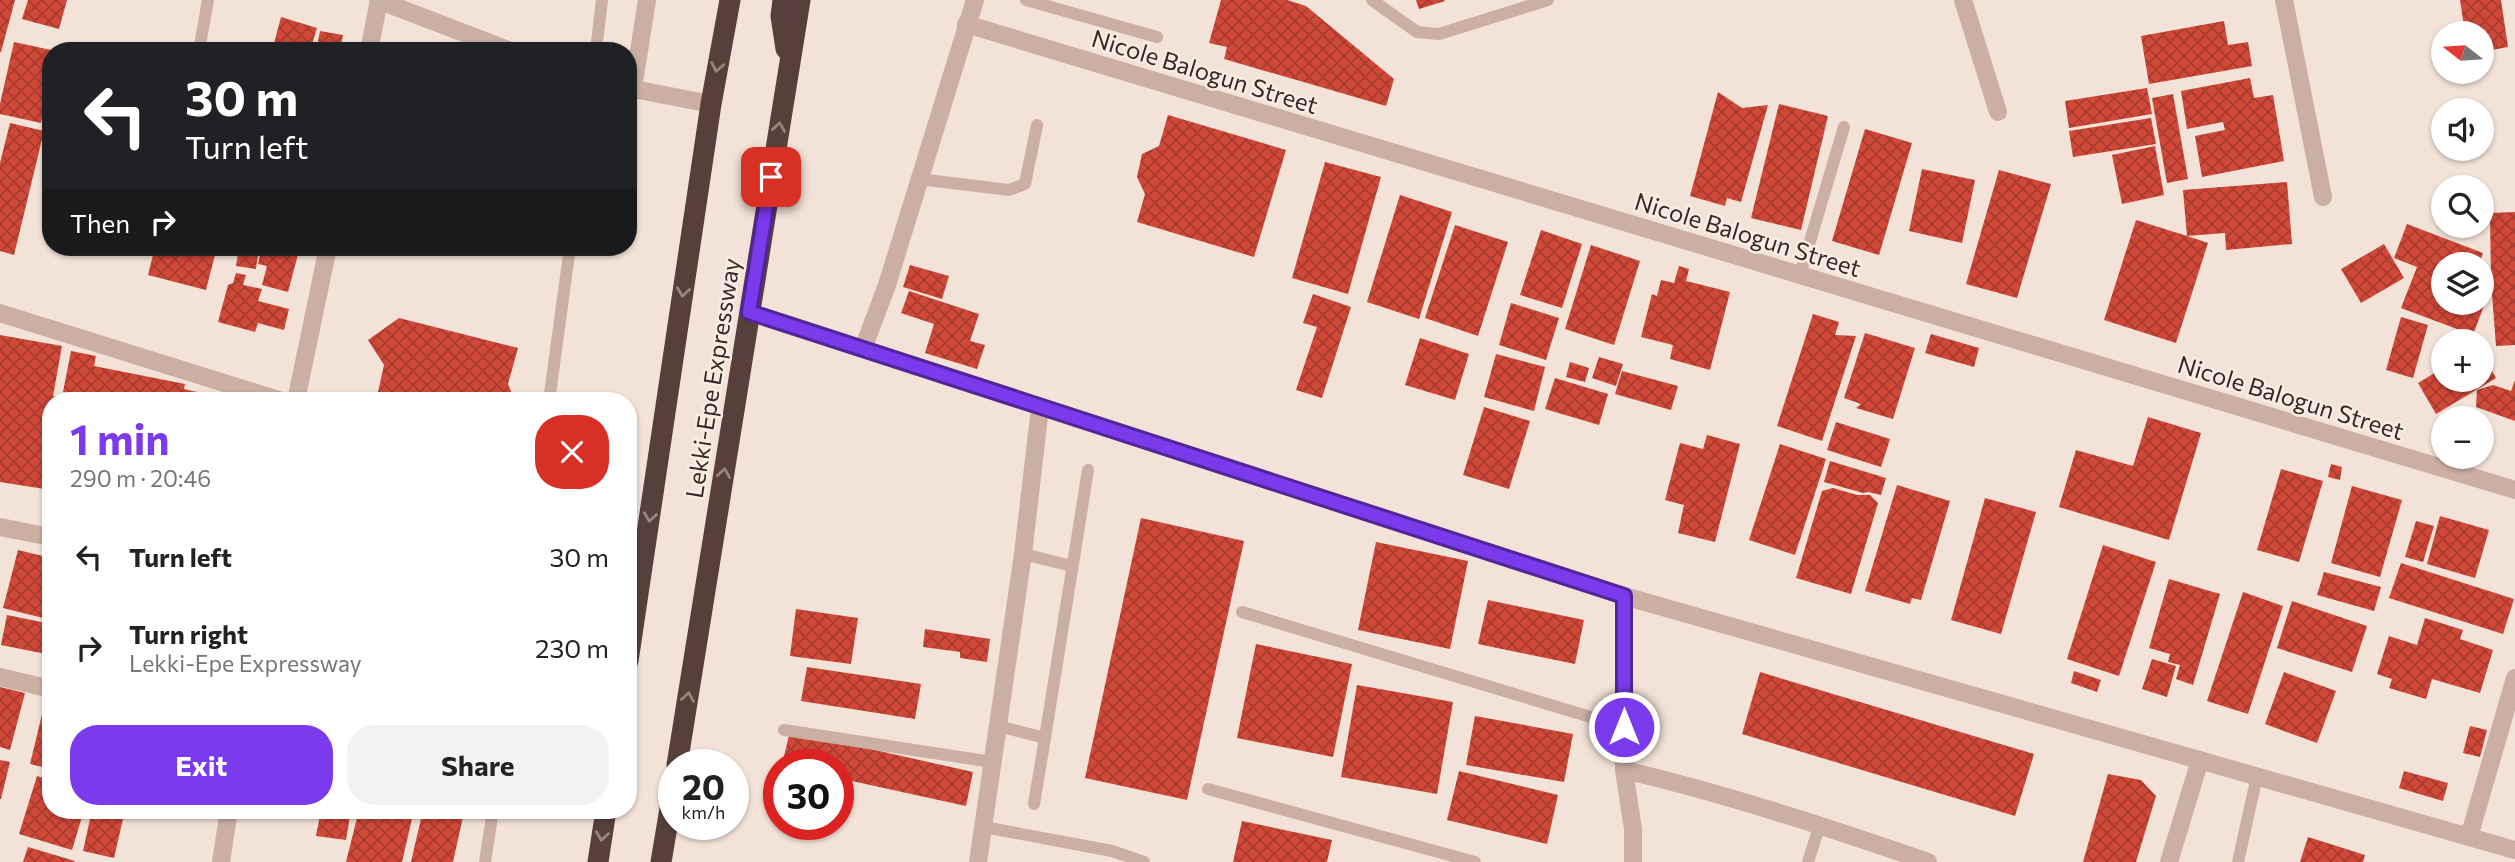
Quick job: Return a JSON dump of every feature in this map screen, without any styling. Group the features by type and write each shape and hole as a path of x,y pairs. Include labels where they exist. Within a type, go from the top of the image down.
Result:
{"highway":[{"name":"Lekki-Epe Expressway","path":"637,600 710,104 730,0"},
{"path":"783,0 781,16 789,68"},
{"name":"Lekki-Epe Expressway","path":"680,749 800,0"},
{"path":"598,862 605,819"},
{"path":"662,862 665,840"}],"street":[{"path":"371,42 379,0 488,42"},
{"path":"637,55 647,0"},
{"path":"863,349 887,285 975,0"},
{"path":"1963,0 1998,112"},
{"path":"2284,0 2323,197"},
{"name":"Nicole Balogun Street","path":"966,24 2515,490"},
{"path":"637,89 710,104"},
{"path":"298,392 326,256"},
{"path":"749,312 1624,596 2515,850"},
{"path":"0,313 253,392"},
{"path":"978,862 1023,554 1040,408"},
{"path":"0,527 42,535"},
{"path":"1624,596 1624,770 1633,829 1633,862"},
{"path":"0,677 42,687"},
{"path":"2469,837 2515,678"},
{"path":"2169,862 2200,760"},
{"path":"1624,770 1666,780 1927,862"},
{"path":"221,862 228,819"}],"lane":[{"path":"201,42 208,0"},
{"path":"597,42 602,0"},
{"path":"1026,0 1157,37"},
{"path":"1372,0 1417,32 1439,34 1548,0"},
{"path":"919,179 1009,190 1025,184 1038,125"},
{"path":"1800,275 1844,127"},
{"path":"550,392 569,256"},
{"path":"1034,804 1088,470"},
{"path":"1023,554 1072,566"},
{"path":"1241,612 1624,727"},
{"path":"998,726 1045,738"},
{"path":"784,730 992,762"},
{"path":"2238,862 2257,776"},
{"path":"1208,789 1475,862"},
{"path":"485,862 492,819"},
{"path":"984,827 1112,851 1144,862"},
{"path":"1808,862 1819,827"}],"building":[{"path":"0,0 15,0 1,52 0,52"},
{"path":"28,0 67,0 59,29 22,19"},
{"path":"1221,0 1287,0 1306,6 1394,79 1386,106 1224,59 1227,47 1209,43"},
{"path":"1416,0 1444,0 1445,1 1419,9"},
{"path":"2460,0 2501,0 2508,47 2494,50 2494,21 2463,21"},
{"path":"281,17 317,28 313,42 274,42"},
{"path":"2224,21 2228,45 2248,42 2252,66 2149,84 2141,36"},
{"path":"320,31 343,35 342,42 318,42"},
{"path":"14,42 42,48 41,123 0,114"},
{"path":"2250,78 2254,98 2273,95 2284,161 2202,177 2195,136 2225,130 2223,122 2187,129 2181,91"},
{"path":"2147,88 2152,114 2069,128 2065,101"},
{"path":"1718,92 1742,108 1768,105 1741,202 1727,198 1725,206 1690,196"},
{"path":"2173,94 2188,179 2167,183 2152,98"},
{"path":"1779,104 1828,116 1801,230 1751,218"},
{"path":"1168,115 1286,150 1254,257 1137,222 1145,194 1137,177 1142,154 1159,146"},
{"path":"2151,118 2156,144 2073,157 2069,131"},
{"path":"10,123 42,131 14,255 0,251 0,163"},
{"path":"1865,129 1912,143 1879,255 1832,241"},
{"path":"2155,146 2164,195 2122,204 2112,155"},
{"path":"1325,162 1381,177 1348,294 1292,278"},
{"path":"1922,169 1975,180 1962,243 1909,231"},
{"path":"1999,170 2051,184 2017,298 1966,284"},
{"path":"2287,182 2292,244 2226,250 2225,233 2187,236 2183,190"},
{"path":"1400,195 1452,212 1419,319 1367,302"},
{"path":"2515,212 2515,345 2496,346 2494,252 2491,252 2490,238 2494,238 2494,213"},
{"path":"2136,220 2208,243 2176,343 2104,320"},
{"path":"2407,224 2431,233 2431,238 2444,238 2480,252 2431,252 2431,315 2480,315 2475,329 2457,329 2401,308 2417,267 2394,258"},
{"path":"1455,225 1508,242 1478,336 1425,318"},
{"path":"1541,230 1582,244 1562,308 1520,295"},
{"path":"2384,244 2404,278 2361,303 2341,269"},
{"path":"1591,245 1640,261 1614,345 1565,329"},
{"path":"153,256 215,256 206,290 148,275"},
{"path":"238,256 258,256 256,269 236,266"},
{"path":"260,256 298,256 288,292 262,285 267,266 258,264"},
{"path":"910,265 949,276 942,299 903,287"},
{"path":"1679,266 1689,269 1686,281 1730,292 1710,370 1670,359 1673,345 1641,337 1652,294 1657,296 1661,280 1674,283"},
{"path":"236,273 246,275 243,285 262,289 258,301 289,309 284,330 258,323 255,332 218,322 228,285 233,283"},
{"path":"909,291 979,314 970,341 985,345 977,369 925,353 934,324 901,313"},
{"path":"1313,294 1351,307 1322,398 1296,390 1317,327 1303,323"},
{"path":"1511,303 1559,318 1546,360 1499,345"},
{"path":"1813,314 1839,322 1835,335 1856,336 1822,441 1777,426"},
{"path":"2401,317 2428,325 2413,378 2386,370"},
{"path":"399,318 518,348 508,384 511,392 378,392 384,365 368,340"},
{"path":"1865,333 1915,348 1893,419 1856,408 1861,404 1844,398"},
{"path":"1931,334 1979,348 1974,367 1925,353"},
{"path":"0,335 62,346 54,392 42,392 42,489 0,482"},
{"path":"1420,338 1469,354 1455,400 1405,385"},
{"path":"71,351 96,356 94,366 185,384 184,389 197,392 63,392"},
{"path":"1496,354 1545,367 1534,411 1484,397"},
{"path":"1599,357 1623,364 1616,386 1592,378"},
{"path":"1570,362 1589,368 1585,382 1566,377"},
{"path":"1622,371 1678,386 1671,410 1615,394"},
{"path":"2431,375 2431,392 2473,392 2449,406 2431,406 2418,383"},
{"path":"1555,378 1608,394 1599,425 1545,409"},
{"path":"2515,380 2515,421 2494,413 2494,406 2476,406 2477,392 2494,392 2494,385 2511,391"},
{"path":"1484,407 1530,421 1509,489 1463,475"},
{"path":"2148,417 2201,433 2169,540 2059,507 2076,450 2133,466"},
{"path":"1836,422 1890,439 1881,467 1827,450"},
{"path":"1707,435 1740,444 1715,542 1678,533 1684,505 1665,500 1680,443 1703,449"},
{"path":"1780,444 1826,459 1795,555 1749,540"},
{"path":"1830,461 1886,478 1881,495 1824,482"},
{"path":"2331,464 2342,467 2340,480 2328,477"},
{"path":"2281,469 2323,481 2299,562 2257,550"},
{"path":"1897,485 1950,501 1921,600 1912,598 1910,604 1865,591"},
{"path":"2352,486 2402,500 2380,577 2331,563"},
{"path":"1833,488 1857,495 1870,495 1878,503 1851,594 1796,578 1822,491"},
{"path":"1985,498 2036,512 2001,634 1951,620"},
{"path":"2440,516 2489,530 2475,578 2427,564"},
{"path":"1141,518 1244,541 1187,800 1085,778"},
{"path":"2416,521 2434,526 2423,562 2405,557"},
{"path":"1376,542 1468,561 1450,649 1358,630"},
{"path":"2103,545 2156,562 2119,676 2067,659"},
{"path":"18,550 42,556 42,618 3,608"},
{"path":"2401,563 2514,599 2503,634 2389,598"},
{"path":"2324,572 2381,587 2374,611 2317,595"},
{"path":"2169,579 2220,594 2193,685 2176,679 2180,665 2168,662 2170,654 2149,648"},
{"path":"2243,592 2283,606 2248,714 2207,701"},
{"path":"1488,600 1584,620 1575,664 1478,644"},
{"path":"2292,601 2367,626 2352,672 2277,648"},
{"path":"796,609 858,618 851,664 790,656"},
{"path":"7,615 42,622 42,653 1,645"},
{"path":"2425,618 2463,630 2460,639 2493,650 2480,693 2432,679 2426,699 2389,688 2392,679 2377,674 2389,636 2417,645"},
{"path":"925,629 990,639 987,662 960,658 960,652 923,647"},
{"path":"1256,644 1352,664 1333,757 1237,738"},
{"path":"2152,659 2176,666 2167,697 2142,689"},
{"path":"807,667 921,684 915,719 801,701"},
{"path":"2074,671 2101,680 2097,692 2071,683"},
{"path":"1760,672 2034,754 2015,816 1742,734"},
{"path":"2284,672 2336,691 2317,743 2265,724"},
{"path":"1357,685 1453,702 1437,794 1341,777"},
{"path":"0,687 25,693 10,750 0,747"},
{"path":"42,714 42,767 30,764"},
{"path":"1475,716 1573,734 1564,782 1466,765"},
{"path":"2470,726 2487,730 2480,757 2463,753"},
{"path":"790,731 973,772 966,806 854,782 854,749 786,749"},
{"path":"0,760 10,762 1,799 0,799"},
{"path":"1459,771 1558,795 1547,844 1447,820"},
{"path":"2404,771 2448,783 2443,801 2399,788"},
{"path":"2108,774 2141,780 2156,796 2136,862 2083,862"},
{"path":"37,776 42,777 42,819 81,819 72,850 19,834"},
{"path":"90,819 123,819 114,858 83,851"},
{"path":"319,819 350,819 346,840 316,836"},
{"path":"357,819 412,819 402,862 346,862"},
{"path":"421,819 463,819 453,862 411,862"},
{"path":"1242,821 1332,840 1327,862 1233,862"},
{"path":"2308,837 2365,855 2363,862 2300,862"},
{"path":"28,847 75,861 23,862"}],"route":[{"path":"771,177 749,312 1624,596 1624,727"}]}
